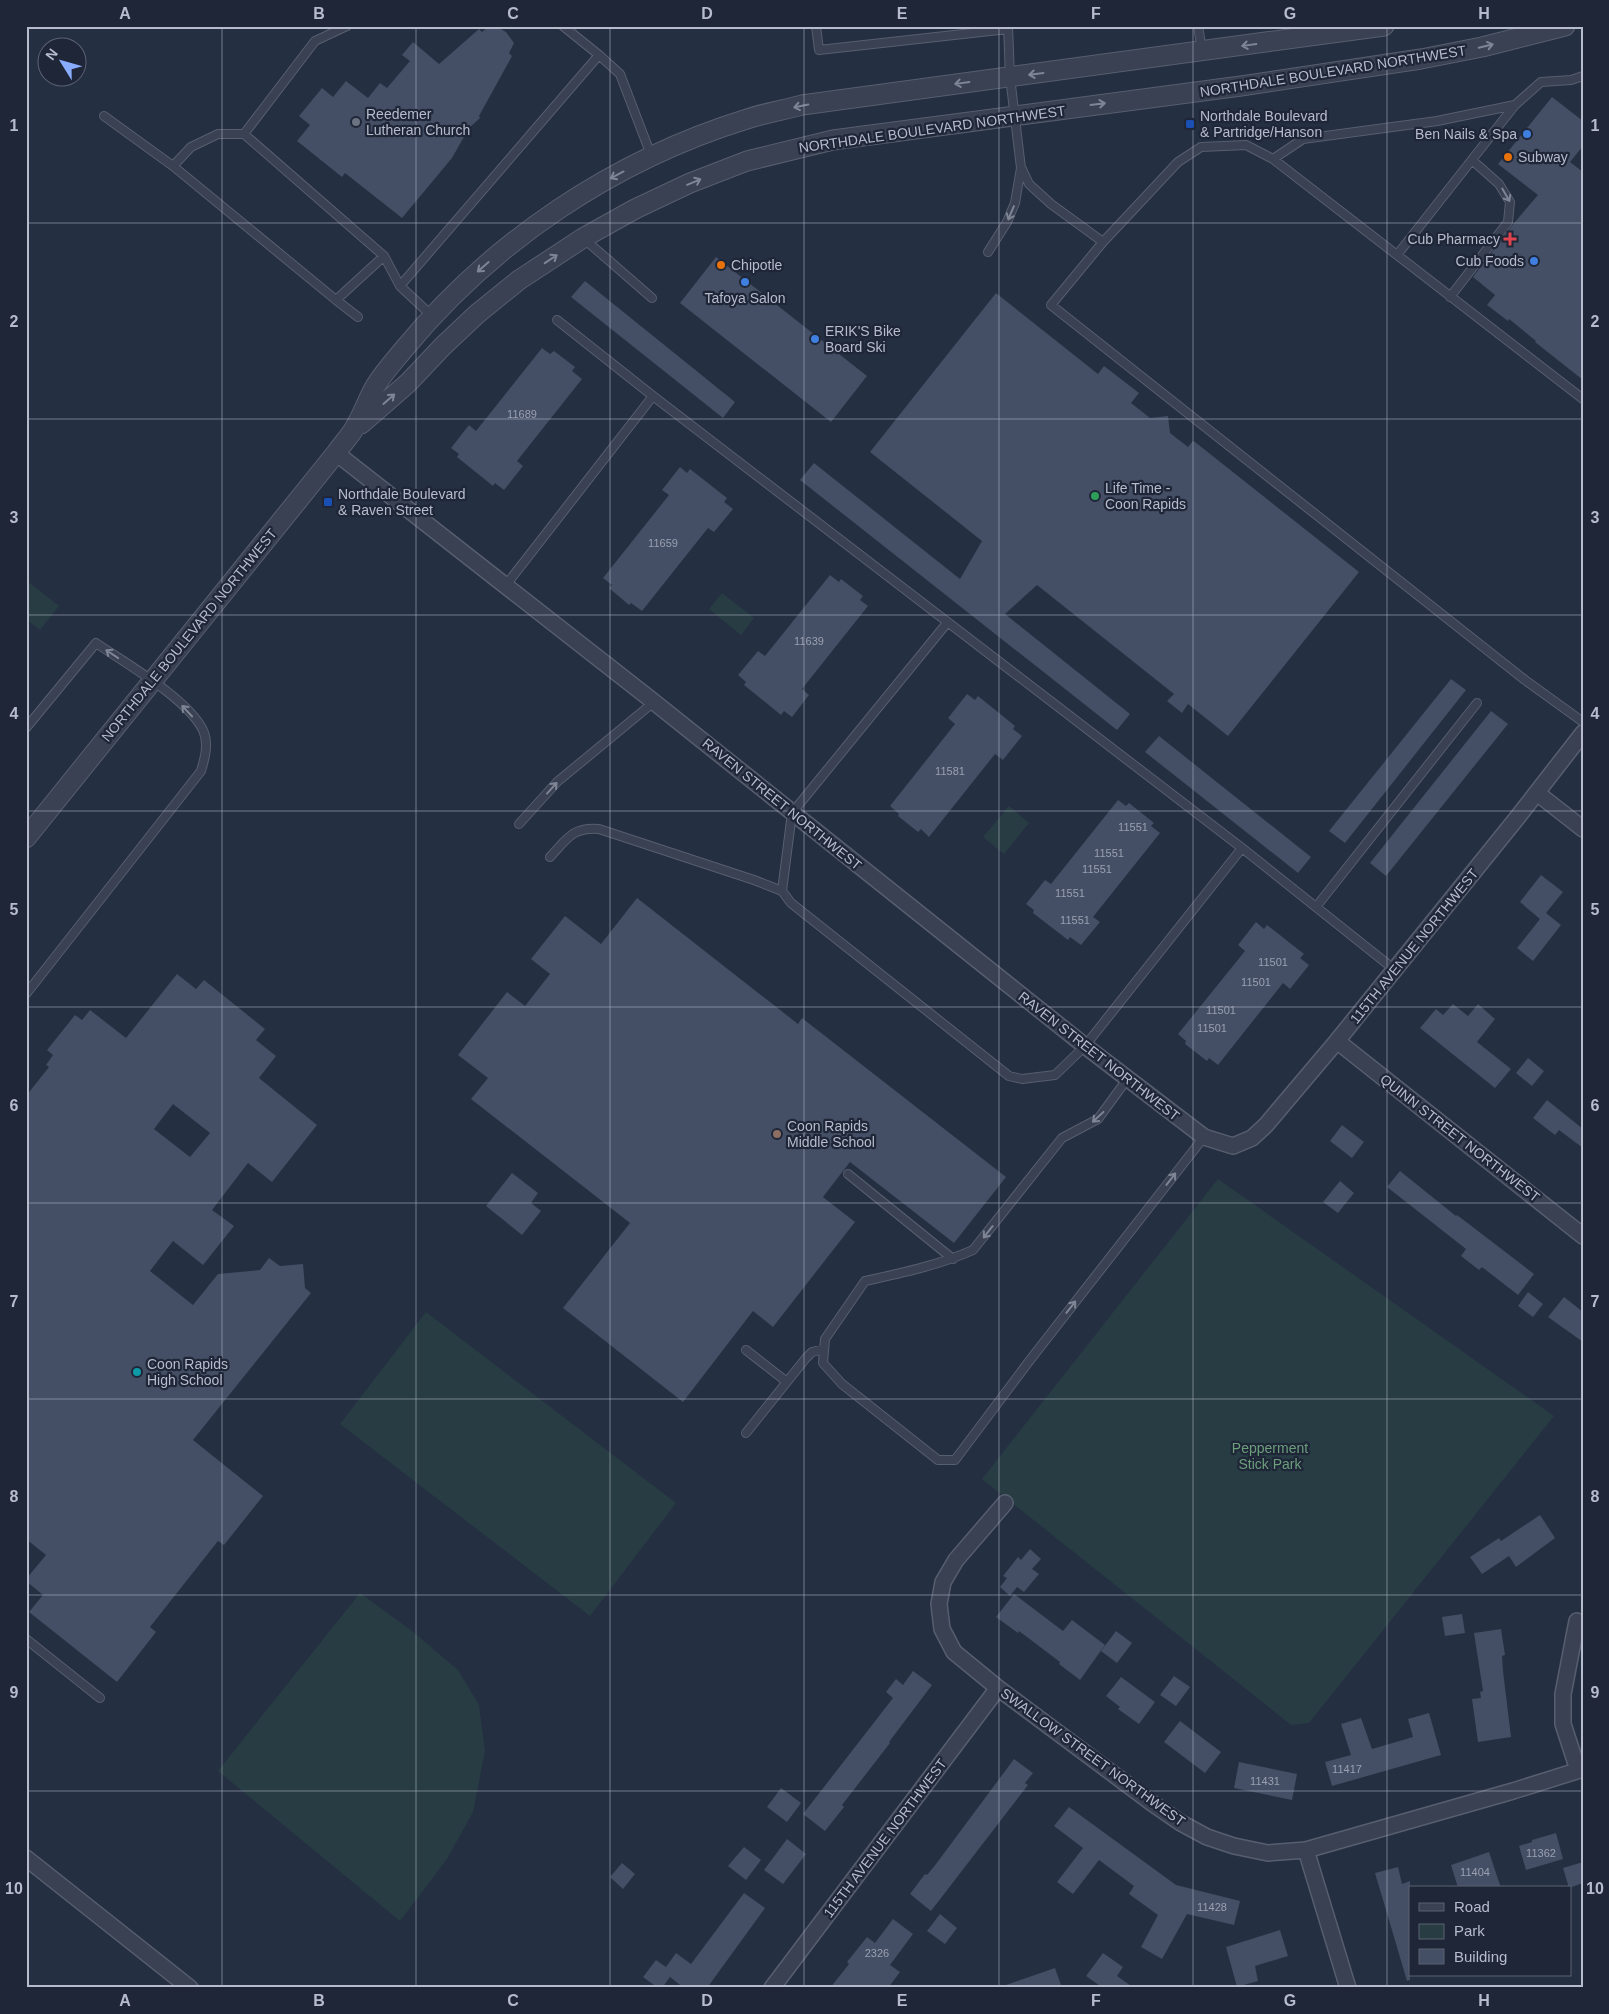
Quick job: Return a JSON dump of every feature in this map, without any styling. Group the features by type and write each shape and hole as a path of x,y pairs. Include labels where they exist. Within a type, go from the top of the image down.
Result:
{"street":[{"name":"NORTHDALE BOULEVARD NORTHWEST","path":"352,431 408,383 443,346 478,314 519,280 583,238 635,209 690,183 748,161 833,140 1241,86 1420,59 1482,48 1564,26"},
{"name":"NORTHDALE BOULEVARD NORTHWEST","path":"26,838 336,453 352,431 377,384 432,316 474,274 503,250 548,216 592,188 652,157 703,134 748,118 802,105 1202,52 1372,27"},
{"name":"RAVEN STREET NORTHWEST","path":"336,453 654,702 1085,1046 1204,1137 1233,1146"},
{"name":"115TH AVENUE NORTHWEST","path":"1233,1146 1252,1138 1266,1125 1395,970 1583,732"},
{"path":"1536,793 1583,829"},
{"name":"QUINN STREET NORTHWEST","path":"1337,1041 1583,1236"},
{"name":"SWALLOW STREET NORTHWEST","path":"1005,1503 956,1560 943,1582 939,1604 942,1629 954,1652 998,1688 1180,1823 1208,1837 1234,1846 1268,1853 1306,1850 1580,1770"},
{"path":"1577,1621 1562,1694 1563,1724 1580,1770"},
{"name":"115TH AVENUE NORTHWEST","path":"772,1988 998,1688"},
{"path":"1306,1850 1348,1988"},
{"path":"26,1858 190,1988"}],"lane":[{"path":"244,134 314,41 347,26"},
{"path":"562,26 620,74 652,157"},
{"path":"816,26 819,50 1008,28 1010,77 1021,168 1015,204 1007,222 988,252"},
{"path":"1198,26 1202,52"},
{"path":"400,286 599,55"},
{"path":"1397,255 1515,105 1541,82 1571,80 1583,76"},
{"path":"1273,159 1303,139 1437,121 1515,105"},
{"path":"104,116 173,166 358,317"},
{"path":"173,166 191,147 218,134 244,134 384,256 400,286 432,316"},
{"path":"1583,399 1273,159 1246,145 1201,147 1178,162 1103,242 1051,305 1525,680 1583,722"},
{"path":"1450,297 1508,222 1510,202 1499,184 1472,160"},
{"path":"1021,168 1028,184 1051,204 1103,242"},
{"path":"583,238 652,298"},
{"path":"336,300 384,256"},
{"path":"557,320 947,623 1242,848 1395,970"},
{"path":"506,585 654,396"},
{"path":"782,891 792,813 947,623"},
{"path":"26,728 96,643 152,681 187,709 204,731 207,751 202,771 26,994"},
{"path":"519,824 558,782 654,702"},
{"path":"1316,907 1477,703"},
{"path":"550,857 572,834 585,828 600,829 782,891 791,903 1009,1076 1022,1079 1055,1075 1085,1046 1242,848"},
{"path":"1128,1078 1098,1119 1062,1138 973,1250 953,1259 865,1282 824,1338 823,1363 842,1384 938,1460 955,1460 1204,1137"},
{"path":"848,1174 953,1259"},
{"path":"746,1433 812,1352 824,1349"},
{"path":"746,1350 786,1382"},
{"path":"26,1639 100,1698"}],"green space":[{"path":"26,580 59,606 40,630 26,619"},
{"path":"722,593 754,618 741,635 709,609"},
{"path":"1009,806 1029,823 1004,854 983,837"},
{"name":"Pepperment Stick Park","path":"1218,1179 1554,1416 1309,1723 1291,1725 982,1479"},
{"path":"426,1312 676,1503 590,1616 340,1424"},
{"path":"360,1593 412,1631 458,1670 479,1705 485,1751 473,1812 447,1859 400,1921 218,1771"}],"building":[{"name":"Reedemer Lutheran Church","path":"489,26 496,26 506,32 514,43 509,53 512,56 479,116 480,118 469,128 452,158 402,218 345,173 342,177 297,141 310,125 299,116 322,88 333,97 346,81 368,98 380,83 387,88 410,61 402,55 413,42 439,64 479,29 482,32"},
{"name":"Cub Foods","path":"1552,97 1583,121 1583,146 1570,162 1583,172 1583,380 1509,319 1508,321 1487,305 1495,295 1473,277 1538,195 1498,164"},
{"path":"716,257 867,376 831,422 680,303"},
{"path":"585,281 735,402 723,418 571,297"},
{"name":"Life Time - Coon Rapids","path":"996,293 1098,374 1104,366 1139,393 1131,403 1150,418 1168,416 1170,433 1188,447 1193,441 1195,442 1359,572 1228,736 1188,704 1182,713 1167,701 1174,694 1037,585 1005,614 1130,714 1117,730 800,480 814,463 960,579 982,541 870,452"},
{"path":"542,348 550,354 554,351 575,367 572,371 582,379 517,461 523,466 504,490 495,483 493,486 457,457 459,454 451,448 469,425 476,431"},
{"path":"680,467 687,473 690,469 727,498 724,502 733,509 714,532 708,528 642,611 631,603 629,605 609,588 612,585 603,578 669,495 662,490"},
{"path":"830,575 839,582 841,579 863,596 860,600 868,606 802,689 809,695 792,717 784,711 781,715 744,685 746,682 738,675 758,651 765,656"},
{"path":"1451,679 1466,690 1345,843 1329,831"},
{"path":"967,694 975,700 978,696 1015,726 1013,729 1022,736 1003,760 995,754 929,837 921,829 918,832 898,816 899,814 890,806 955,724 948,718"},
{"path":"1491,711 1508,724 1386,876 1370,863"},
{"path":"1159,736 1311,857 1298,873 1145,752"},
{"path":"1118,800 1126,806 1129,803 1154,823 1151,826 1160,833 1093,917 1100,922 1081,945 1070,937 1068,940 1033,913 1034,910 1026,904 1045,880 1051,884"},
{"path":"1541,875 1563,892 1546,913 1561,925 1533,961 1517,948 1540,919 1520,902"},
{"name":"Coon Rapids Middle School","path":"637,898 798,1024 802,1018 1006,1177 954,1243 850,1162 823,1197 855,1222 773,1327 753,1311 683,1402 563,1308 630,1223 471,1099 488,1078 458,1055 507,992 525,1006 550,974 531,959 565,916 601,944"},
{"path":"1256,922 1264,929 1267,925 1304,954 1300,958 1309,965 1290,989 1283,983 1218,1065 1209,1058 1207,1061 1185,1044 1186,1041 1178,1034 1245,951 1238,945"},
{"name":"Coon Rapids High School","path":"177,974 196,989 204,980 265,1029 256,1040 276,1056 259,1078 317,1125 272,1182 248,1163 212,1210 234,1226 203,1265 173,1241 150,1271 193,1305 218,1274 260,1270 269,1258 280,1266 303,1264 305,1288 311,1293 193,1440 263,1496 224,1545 218,1541 150,1627 156,1632 117,1682 29,1612 43,1595 26,1579 46,1555 26,1539 26,1096 49,1067 46,1065 53,1055 47,1050 75,1015 82,1020 90,1010 126,1038","holes":["173,1104 210,1133 190,1157 154,1129"]},
{"path":"1453,1004 1468,1016 1478,1004 1495,1019 1477,1042 1511,1069 1495,1088 1420,1028 1436,1009 1443,1015"},
{"path":"1528,1058 1544,1071 1532,1086 1516,1073"},
{"path":"1547,1100 1583,1129 1583,1148 1559,1130 1555,1135 1533,1118"},
{"path":"1342,1125 1364,1142 1352,1158 1330,1141"},
{"path":"1400,1171 1456,1216 1534,1274 1518,1295 1482,1267 1479,1270 1461,1256 1466,1249 1387,1187"},
{"path":"512,1173 538,1193 531,1203 541,1211 522,1235 486,1206"},
{"path":"1340,1181 1354,1193 1338,1213 1323,1202"},
{"path":"1528,1292 1543,1304 1533,1317 1518,1306"},
{"path":"1564,1297 1583,1312 1583,1342 1548,1317"},
{"path":"1540,1515 1555,1538 1516,1567 1509,1556 1482,1574 1470,1557 1499,1538 1501,1541"},
{"path":"1030,1549 1041,1559 1032,1569 1039,1574 1024,1592 1017,1587 1010,1596 1000,1587 1007,1578 1003,1576 1018,1557 1021,1560"},
{"path":"1014,1594 1063,1631 1072,1620 1105,1645 1080,1680 1059,1664 1060,1662 1019,1631 1018,1633 996,1617"},
{"path":"1462,1614 1465,1633 1445,1636 1442,1617"},
{"path":"1501,1629 1505,1655 1502,1656 1503,1671 1511,1737 1478,1742 1472,1699 1481,1698 1480,1692 1483,1691 1474,1633"},
{"path":"1116,1631 1132,1643 1117,1663 1101,1651"},
{"path":"913,1671 932,1685 842,1805 844,1807 825,1831 803,1814 893,1698 886,1692 896,1679 903,1685"},
{"path":"1174,1676 1190,1687 1176,1706 1160,1695"},
{"path":"1121,1677 1155,1702 1139,1724 1118,1709 1120,1707 1106,1696"},
{"path":"1429,1713 1441,1755 1332,1786 1325,1762 1351,1755 1341,1724 1361,1718 1372,1749 1413,1737 1408,1719"},
{"path":"1180,1721 1221,1752 1205,1773 1164,1742"},
{"path":"1014,1759 1033,1773 1025,1783 1028,1785 931,1911 910,1894 925,1874 927,1875 936,1864"},
{"path":"1239,1762 1297,1774 1292,1800 1234,1788"},
{"path":"781,1788 801,1803 787,1822 767,1807"},
{"path":"1069,1807 1176,1885 1240,1901 1234,1925 1187,1914 1162,1959 1141,1947 1158,1915 1129,1894 1134,1886 1099,1860 1073,1894 1057,1882 1083,1848 1054,1826"},
{"path":"1556,1833 1563,1859 1526,1870 1519,1846"},
{"path":"787,1839 806,1854 783,1884 764,1870"},
{"path":"744,1847 761,1860 746,1880 728,1866"},
{"path":"1489,1852 1500,1886 1457,1886 1451,1865"},
{"path":"1583,1862 1583,1883 1572,1887 1568,1886 1563,1868"},
{"path":"622,1863 635,1874 623,1889 610,1877"},
{"path":"1398,1867 1402,1884 1410,1881 1410,1980 1407,1981 1375,1873"},
{"path":"744,1893 765,1908 707,1988 684,1988 670,1977 662,1988 658,1988 643,1977 656,1960 666,1967 676,1953 691,1964"},
{"path":"940,1914 957,1928 945,1944 927,1931"},
{"path":"893,1919 913,1934 890,1965 900,1972 888,1988 830,1988 849,1964 847,1962 867,1937 875,1943"},
{"path":"1280,1930 1288,1956 1255,1966 1258,1981 1237,1987 1226,1947"},
{"path":"1103,1953 1123,1967 1117,1976 1134,1988 1103,1988 1086,1976"},
{"path":"1055,1968 1062,1988 1006,1988 1006,1985"}],"place":[{"name":"Reedemer Lutheran Church","path":"356,122"},
{"name":"Northdale Boulevard & Partridge/Hanson","path":"1190,124"},
{"name":"Ben Nails & Spa","path":"1527,134"},
{"name":"Subway","path":"1508,157"},
{"name":"Cub Pharmacy","path":"1510,239"},
{"name":"Cub Foods","path":"1534,261"},
{"name":"Chipotle","path":"721,265"},
{"name":"Tafoya Salon","path":"745,282"},
{"name":"ERIK'S Bike Board Ski","path":"815,339"},
{"name":"Life Time - Coon Rapids","path":"1095,496"},
{"name":"Northdale Boulevard & Raven Street","path":"328,502"},
{"name":"Coon Rapids Middle School","path":"777,1134"},
{"name":"Coon Rapids High School","path":"137,1372"}]}
